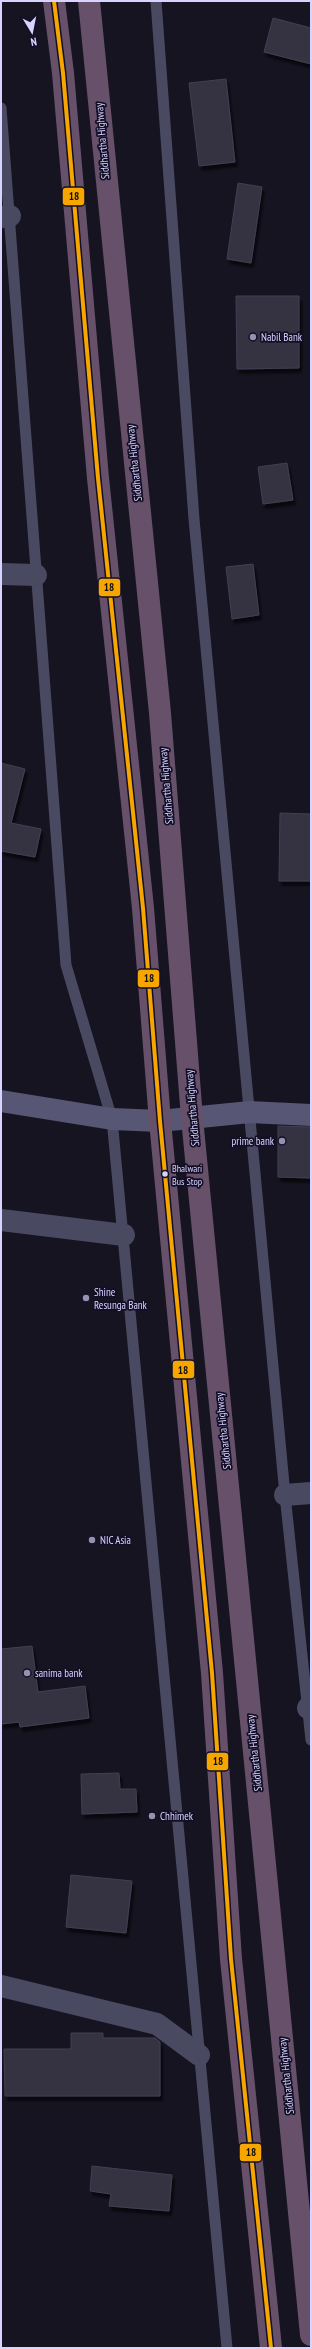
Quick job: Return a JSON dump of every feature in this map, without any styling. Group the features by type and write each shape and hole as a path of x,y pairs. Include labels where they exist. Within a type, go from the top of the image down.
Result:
{"highway":[{"path":"54,1 63,73 98,478 143,908 160,1121 212,1673 231,1959 271,2348"},
{"name":"Siddhartha Highway","path":"89,1 160,713 192,1118 311,2335"}],"street":[{"path":"1,574 36,575"},
{"path":"1,1101 112,1120 160,1121 250,1112 311,1115"},
{"path":"1,1220 124,1235"},
{"path":"285,1495 311,1493"},
{"path":"1,1986 157,2024 199,2055"}],"lane":[{"path":"156,1 194,519 285,1495 310,1707 311,1740"},
{"path":"1,108 6,217 36,575 66,965 112,1120 124,1235 227,2348"}],"building":[{"path":"273,18 311,28 311,64 264,52"},
{"path":"226,79 235,162 199,166 189,83"},
{"path":"238,183 262,187 251,263 227,259"},
{"path":"236,296 299,296 299,368 237,369"},
{"path":"287,463 293,500 263,504 258,467"},
{"path":"253,564 259,615 232,619 226,567"},
{"path":"1,763 25,769 11,823 41,829 35,857 1,851"},
{"path":"280,813 311,814 311,881 279,881"},
{"path":"278,1126 311,1127 311,1178 278,1177"},
{"path":"32,1646 38,1692 85,1686 89,1718 20,1727 19,1722 1,1724 1,1649"},
{"path":"119,1773 120,1789 136,1789 137,1812 82,1814 81,1774"},
{"path":"71,1875 132,1881 126,1933 66,1927"},
{"path":"71,2033 103,2033 103,2038 155,2038 160,2042 160,2096 5,2096 4,2049 71,2049"},
{"path":"92,2166 172,2175 169,2211 109,2206 111,2194 90,2191"}],"transit line":[{"name":"18","path":"54,1 63,73 98,478 143,908 160,1121 212,1673 231,1959 271,2348"}],"place":[{"name":"Nabil Bank","path":"253,337"},
{"name":"prime bank","path":"282,1141"},
{"name":"Bhalwari Bus Stop","path":"165,1174"},
{"name":"Shine Resunga Bank","path":"86,1298"},
{"name":"NIC Asia","path":"92,1540"},
{"name":"sanima bank","path":"27,1673"},
{"name":"Chhimek","path":"152,1816"}]}
